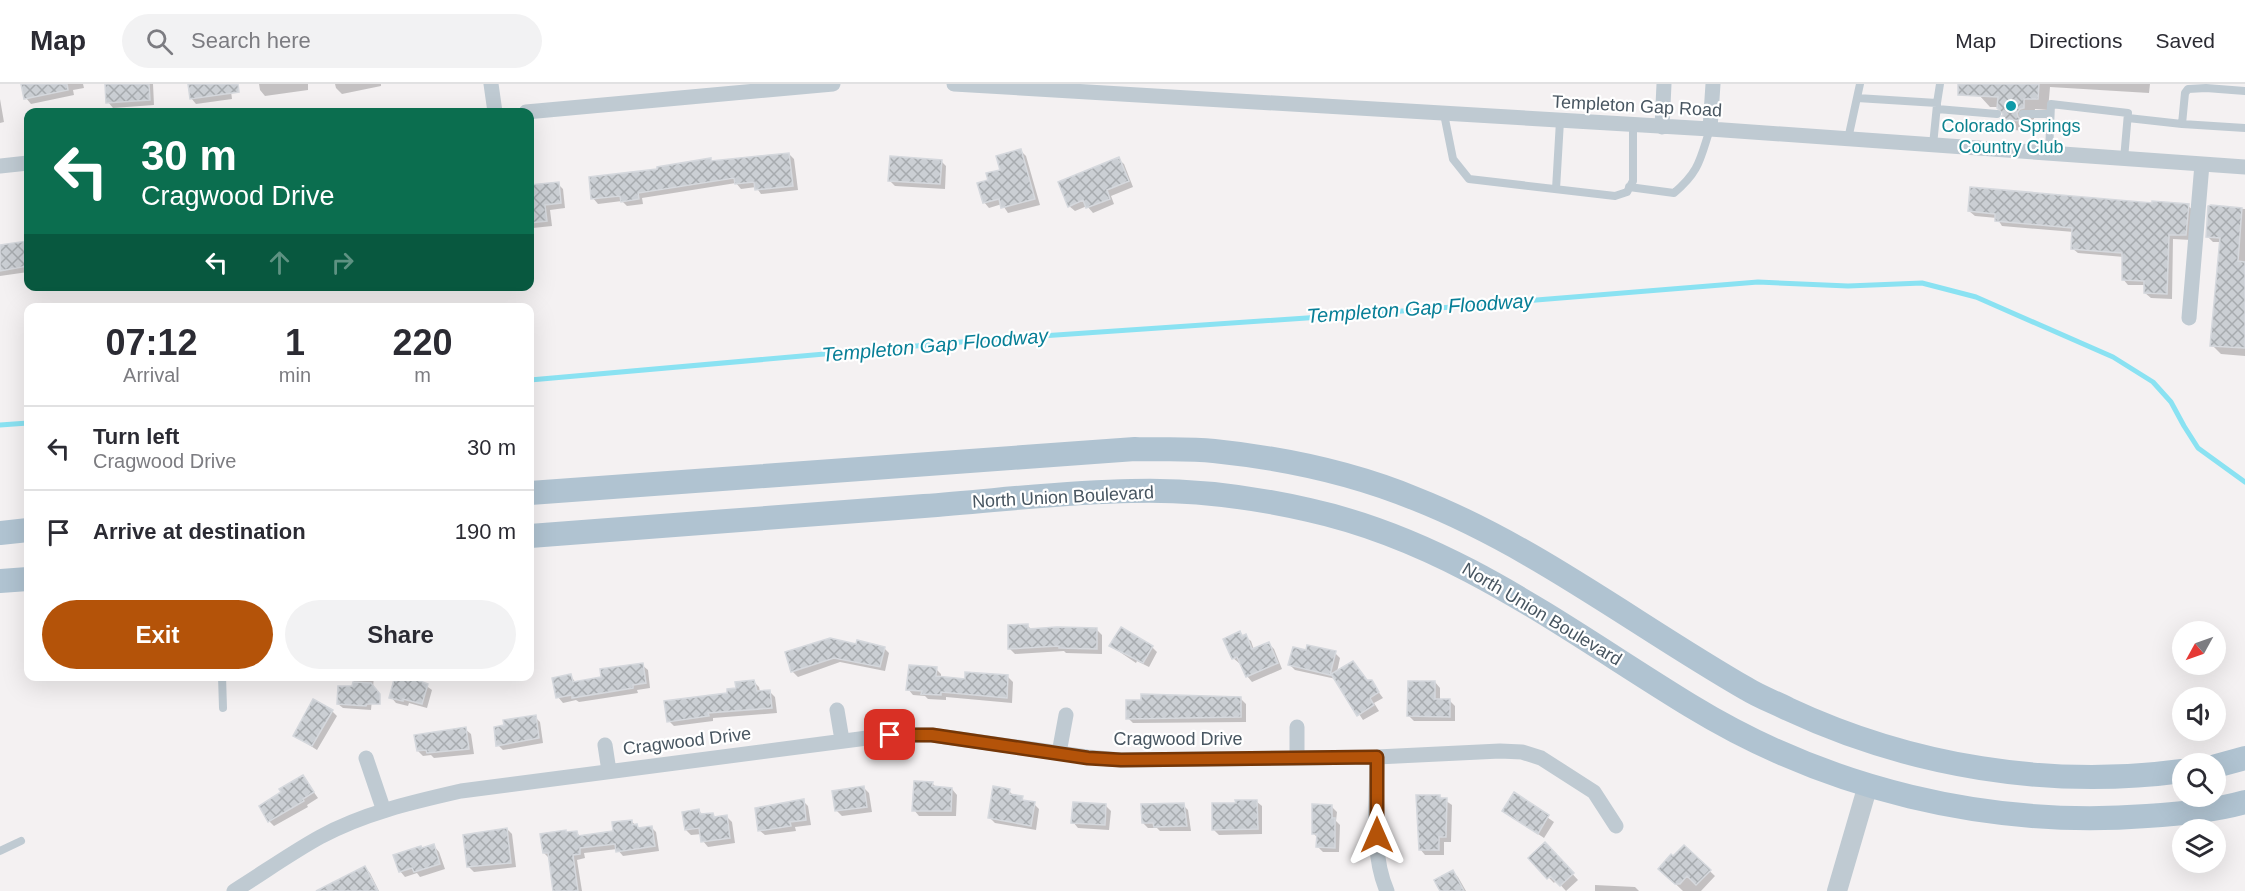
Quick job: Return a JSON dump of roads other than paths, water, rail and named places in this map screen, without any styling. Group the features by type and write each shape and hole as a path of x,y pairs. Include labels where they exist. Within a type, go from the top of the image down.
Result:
{"main road":[{"path":"534,493 1135,449 1211,451 1276,459 1349,477 1414,498 1469,522 1516,546 1750,691 1816,722 1860,739 1915,755 1983,768 2039,775 2114,776 2172,772"},
{"name":"North Union Boulevard","path":"534,536 1133,490 1260,500 1314,511 1366,526 1422,547 1491,580 1695,708 1750,738 1791,759 1910,798 2006,813 2086,819 2190,813 2245,802"},
{"path":"0,533 24,530"},
{"path":"0,581 24,579"},
{"path":"2226,763 2245,758"}],"street":[{"path":"491,84 494,108"},
{"path":"534,111 833,84"},
{"name":"Templeton Gap Road","path":"954,84 1710,129 2245,167"},
{"path":"1662,127 1664,84"},
{"path":"1710,129 1713,84"},
{"path":"0,166 24,163"},
{"path":"2189,318 2202,164"},
{"path":"837,710 842,740"},
{"path":"1059,753 1066,715"},
{"path":"1297,727 1297,758"},
{"name":"Cragwood Drive","path":"234,891 320,836 384,811 461,791 890,735 932,735 1121,760 1377,757 1522,752 1541,758 1594,792 1616,826"},
{"name":"Cragwood Drive","path":"605,745 609,771"},
{"path":"1377,757 1377,856 1387,891"},
{"path":"366,758 384,811"},
{"path":"1837,891 1868,785"}],"lane":[{"path":"1848,139 1860,84"},
{"path":"1933,145 1940,84"},
{"path":"2182,124 2185,93 2188,89 2245,91"},
{"path":"1857,98 1997,114"},
{"path":"2049,153 2051,104 2128,113 2124,159"},
{"path":"1444,114 1453,159 1469,179 1615,196 1627,192 1633,182 1633,126"},
{"path":"2023,114 2050,114"},
{"path":"2128,118 2245,128"},
{"path":"1556,189 1560,121"},
{"path":"1629,187 1674,193 1691,179 1710,129"},
{"path":"222,681 223,708"},
{"path":"0,851 21,841"}],"waterway":[{"name":"Templeton Gap Floodway","path":"534,380 984,340 1365,314 1758,282 1848,286 1922,283 1976,297 2113,357 2153,382 2171,402 2198,448 2245,482"},
{"name":"Templeton Gap Floodway","path":"0,425 24,423"}],"place":[{"name":"Colorado Springs Country Club","path":"2011,106"}]}
